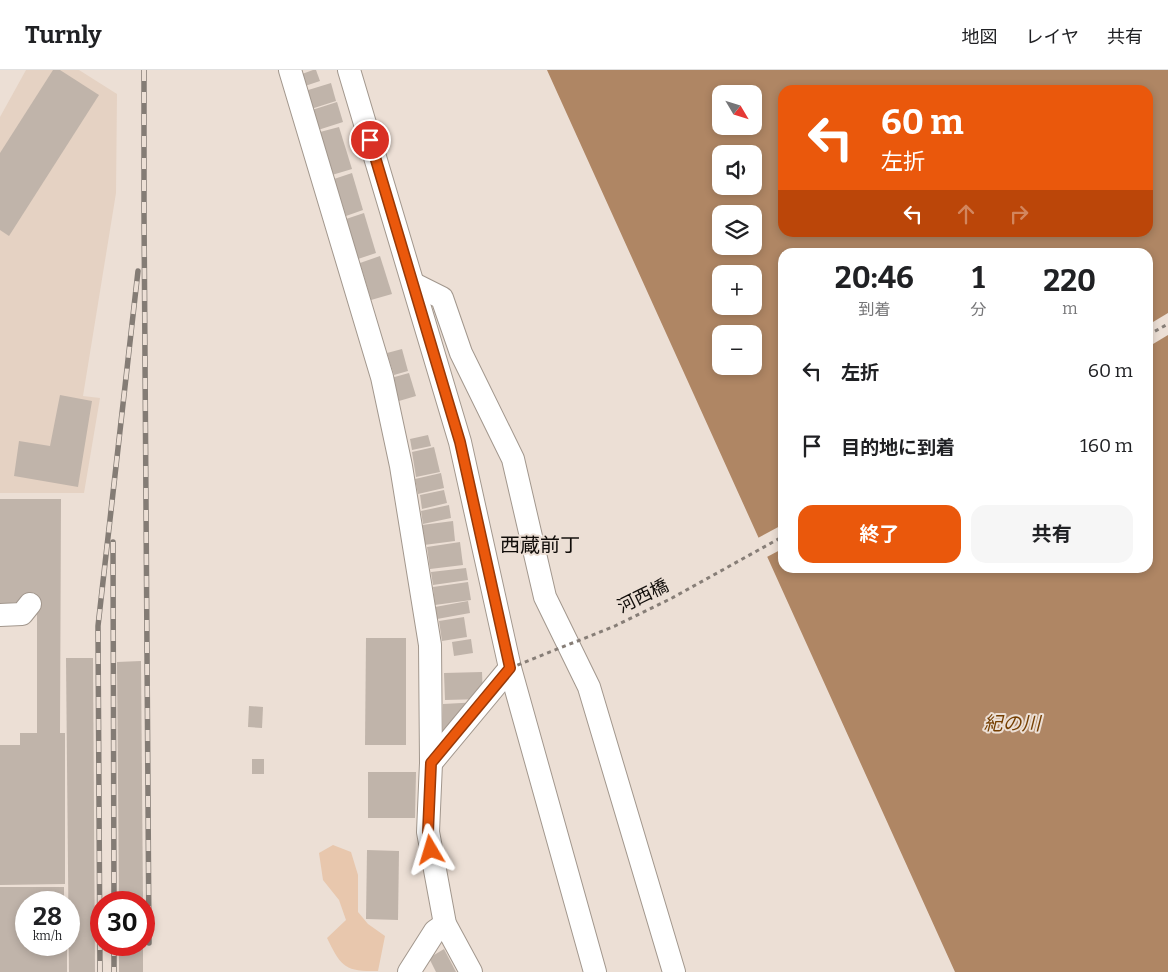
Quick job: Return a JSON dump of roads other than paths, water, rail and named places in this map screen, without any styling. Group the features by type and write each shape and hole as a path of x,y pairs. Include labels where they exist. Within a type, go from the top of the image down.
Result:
{"street":[{"path":"290,70 382,377 401,466 430,645 431,763 428,832 445,924 472,972"},
{"path":"349,70 460,442 510,668 595,972"},
{"path":"414,284 442,298 461,353 514,459 545,597 589,687 674,972"},
{"path":"0,615 22,614 30,604"},
{"path":"431,763 510,668"},
{"path":"409,972 435,931 445,924"}],"water":[{"name":"紀の川","path":"547,70 1168,70 1168,972 955,972"}],"railway":[{"path":"144,70 149,891"},
{"path":"100,972 98,626 138,271"},
{"path":"113,542 114,891"},
{"path":"114,956 114,972"}],"district":[{"name":"西蔵前丁","path":"540,545"}]}
